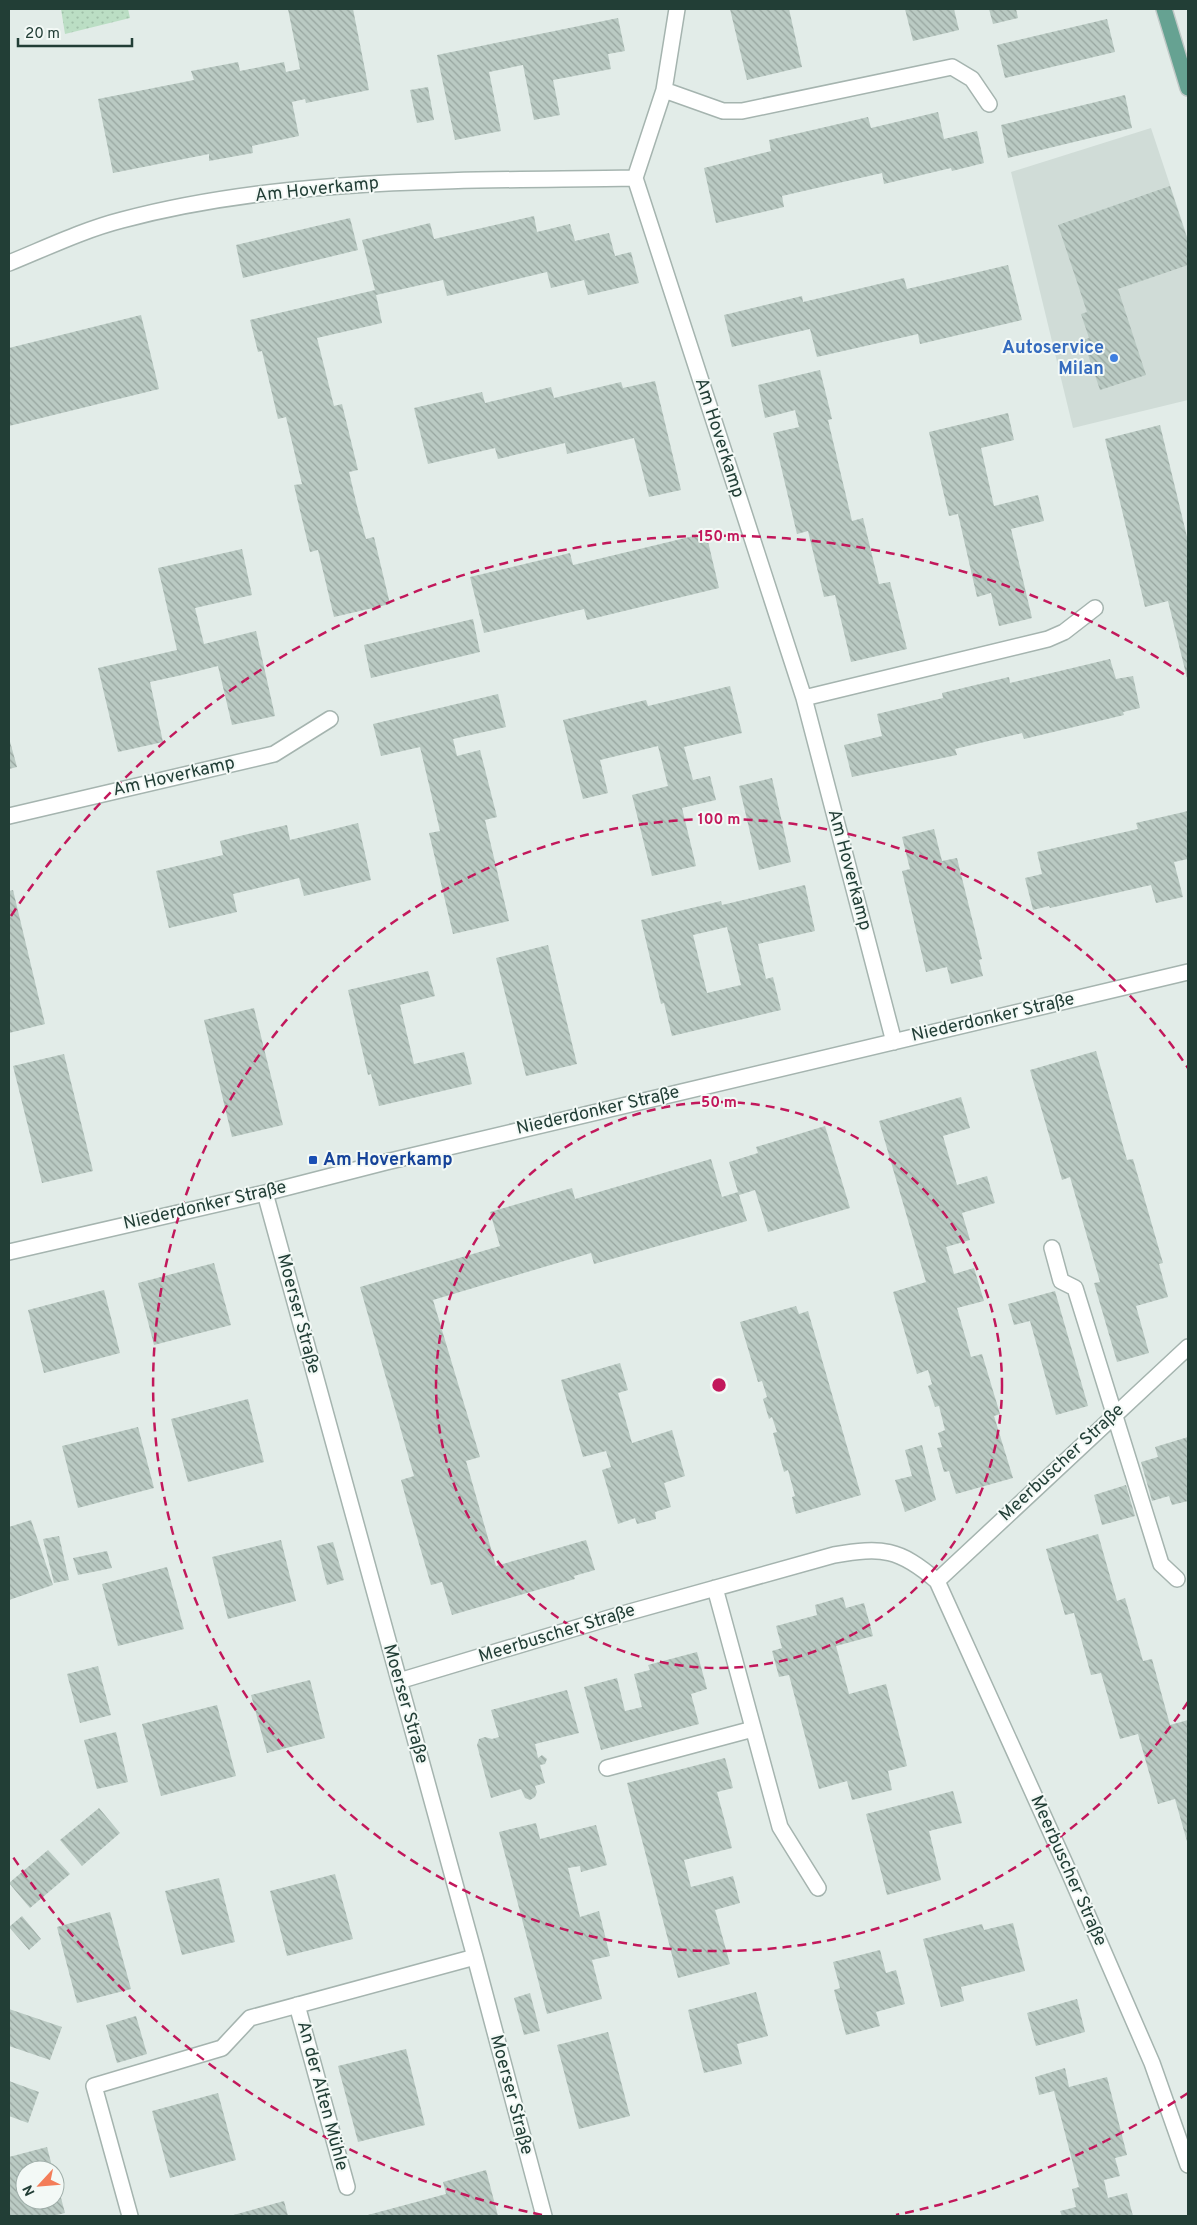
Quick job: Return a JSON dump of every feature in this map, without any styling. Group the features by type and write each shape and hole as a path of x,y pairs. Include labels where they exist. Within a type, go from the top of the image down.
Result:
{"main road":[{"path":"1164,9 1188,88"}],"street":[{"path":"635,178 664,90 676,9"},
{"path":"664,90 723,111 742,111 952,68 972,79 989,104"},
{"name":"Am Hoverkamp","path":"9,263 120,221 182,207 262,195 390,182 635,178 804,698 894,1042"},
{"path":"804,698 1048,639 1064,632 1095,608"},
{"name":"Am Hoverkamp","path":"9,816 274,754 330,720"},
{"name":"Niederdonker Straße","path":"9,1252 1188,972"},
{"name":"Moerser Straße","path":"265,1192 475,1957 544,2216"},
{"path":"1052,1248 1061,1281 1076,1288 1160,1564 1178,1579"},
{"name":"Meerbuscher Straße","path":"938,1581 1188,1347"},
{"name":"Meerbuscher Straße","path":"399,1681 834,1555 864,1550 884,1550 918,1564 938,1581 1068,1870 1152,2063 1188,2165"},
{"path":"715,1588 780,1827 818,1888"},
{"path":"607,1768 753,1729"},
{"name":"An der Alten Mühle","path":"130,2216 94,2086 222,2048 250,2018 475,1957"},
{"name":"An der Alten Mühle","path":"297,2005 347,2187"}],"shaded area":[{"path":"1151,128 1188,239 1188,400 1073,428 1011,172"}],"green space":[{"path":"61,9 128,9 130,18 65,34"}],"building":[{"path":"288,9 353,9 369,90 306,103 305,99 292,102 299,136 252,146 253,153 209,161 209,154 113,173 98,99 194,80 191,71 238,62 240,71 284,62 286,72 300,69"},
{"path":"730,9 789,9 802,67 747,80"},
{"path":"905,9 954,9 959,30 913,41"},
{"path":"989,9 1016,9 1018,18 993,24"},
{"path":"618,18 625,51 608,54 611,69 553,80 560,115 534,120 523,65 489,72 501,131 455,140 437,55"},
{"path":"1107,19 1115,52 1005,78 997,45"},
{"path":"428,87 434,120 417,123 410,90"},
{"path":"1125,95 1132,128 1008,158 1001,125"},
{"path":"938,112 944,139 977,131 984,163 952,171 951,168 884,184 882,173 782,196 784,207 716,223 704,168 771,151 769,140 868,117 871,128"},
{"path":"1170,186 1188,241 1188,265 1118,289 1146,375 1100,390 1083,340 1089,338 1081,314 1087,312 1058,225"},
{"path":"534,216 537,232 570,224 575,241 609,233 615,256 631,252 639,283 588,295 584,280 551,288 547,272 447,296 443,280 376,295 382,323 317,338 334,406 342,404 358,470 349,472 357,506 366,539 374,537 390,604 334,617 318,550 310,552 302,519 294,485 302,484 286,417 278,419 262,351 258,352 250,320 375,290 362,240 430,223 434,239"},
{"path":"350,218 358,250 243,278 236,245"},
{"path":"1008,265 1022,320 920,344 918,334 817,357 810,329 732,347 724,315 802,296 803,302 904,278 907,289"},
{"path":"141,315 159,389 9,426 9,348"},
{"path":"820,370 832,419 828,420 852,521 863,518 879,584 890,582 907,649 851,662 835,595 824,597 808,531 797,534 773,433 799,427 795,410 765,418 758,385"},
{"path":"655,381 681,490 649,497 634,438 567,454 565,443 498,459 495,448 428,464 414,408 482,392 485,403 551,387 554,398 621,382 623,388"},
{"path":"1008,413 1014,440 981,448 994,506 1038,495 1044,521 1011,529 1032,618 999,626 991,593 977,597 958,514 949,516 929,432"},
{"path":"1160,425 1188,541 1188,682 1168,601 1145,607 1105,439"},
{"path":"706,533 719,588 587,620 584,609 484,633 470,577 570,553 573,565"},
{"path":"242,549 252,595 195,608 204,644 256,631 275,716 232,725 218,666 150,682 163,742 118,752 98,668 177,650 158,568"},
{"path":"473,619 480,652 371,678 364,645"},
{"path":"1110,659 1116,679 1133,676 1140,708 1123,712 1124,715 1024,739 1022,733 955,749 957,755 852,777 844,745 882,736 877,714 943,698 942,693 1009,677 1010,683"},
{"path":"730,686 742,733 684,747 693,780 710,776 716,800 682,808 696,866 652,876 632,795 668,786 658,746 600,760 608,793 583,799 563,720 646,700 648,706"},
{"path":"498,694 506,727 453,739 457,756 480,750 497,817 485,820 509,921 453,934 429,833 440,831 420,747 381,756 373,724"},
{"path":"9,738 17,767 9,769"},
{"path":"772,778 791,862 759,870 739,786"},
{"path":"1188,811 1188,859 1174,862 1183,897 1156,903 1151,885 1050,908 1049,906 1033,910 1025,878 1042,874 1037,852 1138,829 1136,823"},
{"path":"358,823 371,880 304,896 299,878 233,894 237,912 169,928 156,871 223,855 220,841 252,833 287,825 290,840"},
{"path":"934,829 942,861 957,858 982,959 979,960 983,976 951,984 947,967 926,972 902,871 910,869 902,837"},
{"path":"805,885 815,931 758,944 766,979 773,977 781,1010 672,1036 664,1003 661,1004 641,920 721,901 722,905","holes":["727,927 741,985 707,993 693,935"]},
{"path":"13,890 45,1024 9,1033 9,891"},
{"path":"548,945 577,1064 526,1076 496,958"},
{"path":"428,971 435,996 400,1005 414,1064 464,1052 472,1084 379,1106 371,1074 368,1075 348,990"},
{"path":"254,1008 283,1125 232,1137 204,1020"},
{"path":"1096,1051 1127,1160 1133,1159 1163,1263 1159,1264 1168,1297 1136,1306 1149,1353 1117,1362 1094,1283 1100,1282 1070,1177 1062,1180 1030,1070"},
{"path":"64,1054 93,1171 42,1183 13,1066"},
{"path":"961,1097 970,1128 943,1136 957,1185 987,1176 995,1203 962,1213 970,1240 946,1247 954,1274 974,1268 984,1301 957,1308 971,1357 982,1354 1000,1414 994,1416 1013,1478 956,1494 949,1471 944,1472 937,1448 942,1447 938,1433 945,1430 939,1406 935,1407 928,1386 932,1384 928,1370 917,1374 893,1292 926,1282 879,1121"},
{"path":"825,1126 850,1208 768,1232 755,1190 739,1195 747,1221 594,1264 591,1253 433,1300 480,1457 466,1461 496,1566 586,1540 595,1570 574,1576 575,1579 452,1615 442,1582 431,1585 408,1506 401,1480 414,1476 360,1287 500,1246 490,1212 572,1188 575,1199 711,1159 722,1197 738,1192 729,1162 758,1153 756,1147"},
{"path":"214,1263 231,1325 154,1345 138,1283"},
{"path":"104,1290 120,1353 44,1373 28,1310"},
{"path":"1055,1291 1088,1406 1056,1415 1030,1321 1014,1325 1008,1304"},
{"path":"796,1306 799,1314 808,1311 861,1495 796,1514 792,1497 795,1496 788,1470 784,1472 773,1433 777,1432 772,1417 769,1419 763,1399 767,1397 762,1381 758,1382 740,1322"},
{"path":"620,1363 628,1390 618,1393 632,1443 672,1430 685,1476 664,1483 671,1507 655,1512 656,1519 637,1524 635,1518 618,1524 602,1470 611,1467 606,1451 583,1457 561,1380"},
{"path":"248,1399 264,1462 188,1482 171,1419"},
{"path":"138,1427 154,1488 78,1508 62,1446"},
{"path":"1188,1437 1188,1501 1172,1505 1169,1496 1152,1501 1141,1462 1158,1457 1155,1447"},
{"path":"922,1445 936,1500 905,1512 895,1480 912,1476 905,1450"},
{"path":"1126,1485 1135,1516 1102,1525 1094,1495"},
{"path":"31,1520 53,1585 9,1600 9,1527"},
{"path":"1098,1534 1117,1601 1125,1598 1143,1661 1152,1659 1170,1725 1188,1720 1188,1845 1175,1799 1158,1804 1138,1734 1120,1739 1101,1673 1091,1675 1074,1613 1065,1615 1046,1549"},
{"path":"59,1536 69,1580 54,1583 43,1539"},
{"path":"281,1540 296,1601 228,1619 212,1557"},
{"path":"333,1542 344,1580 327,1585 317,1546"},
{"path":"107,1551 112,1568 78,1575 73,1558"},
{"path":"167,1567 184,1629 118,1646 102,1584"},
{"path":"843,1597 846,1608 864,1603 873,1636 836,1646 849,1694 886,1684 907,1766 888,1771 892,1790 852,1800 847,1781 819,1789 789,1675 779,1677 772,1651 782,1648 776,1626 817,1615 815,1605"},
{"path":"697,1652 707,1689 691,1694 699,1724 601,1750 584,1687 617,1678 625,1711 642,1707 634,1674 650,1670 648,1665"},
{"path":"98,1666 111,1715 80,1723 67,1674"},
{"path":"310,1680 325,1738 267,1753 251,1695"},
{"path":"567,1690 579,1733 535,1744 538,1758 542,1755 547,1759 545,1764 540,1765 545,1783 535,1786 537,1792 535,1797 530,1800 525,1798 521,1789 491,1798 477,1745 479,1739 499,1737 491,1710"},
{"path":"217,1705 236,1776 161,1796 142,1724"},
{"path":"116,1732 128,1782 97,1789 84,1740"},
{"path":"725,1758 733,1788 717,1792 732,1848 684,1860 691,1887 733,1876 740,1903 715,1910 730,1964 678,1978 627,1783"},
{"path":"953,1791 962,1823 929,1831 941,1880 887,1895 866,1814"},
{"path":"99,1808 120,1833 82,1866 60,1840"},
{"path":"536,1823 540,1839 596,1825 607,1865 581,1872 580,1866 568,1868 580,1917 599,1911 610,1956 592,1960 602,1999 547,2014 499,1832"},
{"path":"48,1850 70,1874 30,1908 9,1883"},
{"path":"335,1874 353,1939 287,1956 270,1891"},
{"path":"219,1878 235,1942 182,1955 165,1891"},
{"path":"110,1912 131,1989 77,2003 57,1927"},
{"path":"22,1916 41,1939 29,1950 9,1927"},
{"path":"1013,1923 1025,1971 961,1987 964,2001 941,2007 923,1939 982,1924 984,1930"},
{"path":"880,1950 886,1973 896,1970 905,2004 876,2012 880,2026 846,2035 834,1990 840,1988 833,1962"},
{"path":"756,1992 768,2036 737,2044 742,2064 704,2073 688,2010"},
{"path":"530,1993 540,2031 524,2035 514,1998"},
{"path":"1077,1999 1085,2032 1036,2046 1027,2013"},
{"path":"9,2009 62,2027 50,2060 9,2046"},
{"path":"136,2016 147,2054 117,2063 106,2025"},
{"path":"608,2032 630,2116 579,2129 557,2045"},
{"path":"406,2049 425,2125 358,2142 338,2066"},
{"path":"1065,2068 1069,2087 1107,2077 1127,2155 1115,2158 1120,2176 1104,2180 1108,2198 1127,2193 1133,2216 1062,2216 1060,2211 1076,2207 1072,2189 1079,2187 1054,2091 1039,2095 1035,2077"},
{"path":"9,2081 39,2092 28,2123 9,2116"},
{"path":"218,2093 236,2160 170,2178 152,2111"},
{"path":"47,2147 50,2160 15,2160 15,2210 64,2210 65,2213 53,2216 9,2216 9,2157"},
{"path":"486,2170 498,2216 364,2216 446,2194 443,2182"},
{"path":"284,2201 288,2216 230,2216"}],"place":[{"name":"Autoservice Milan","path":"1114,358"},
{"name":"Am Hoverkamp","path":"313,1160"}]}
